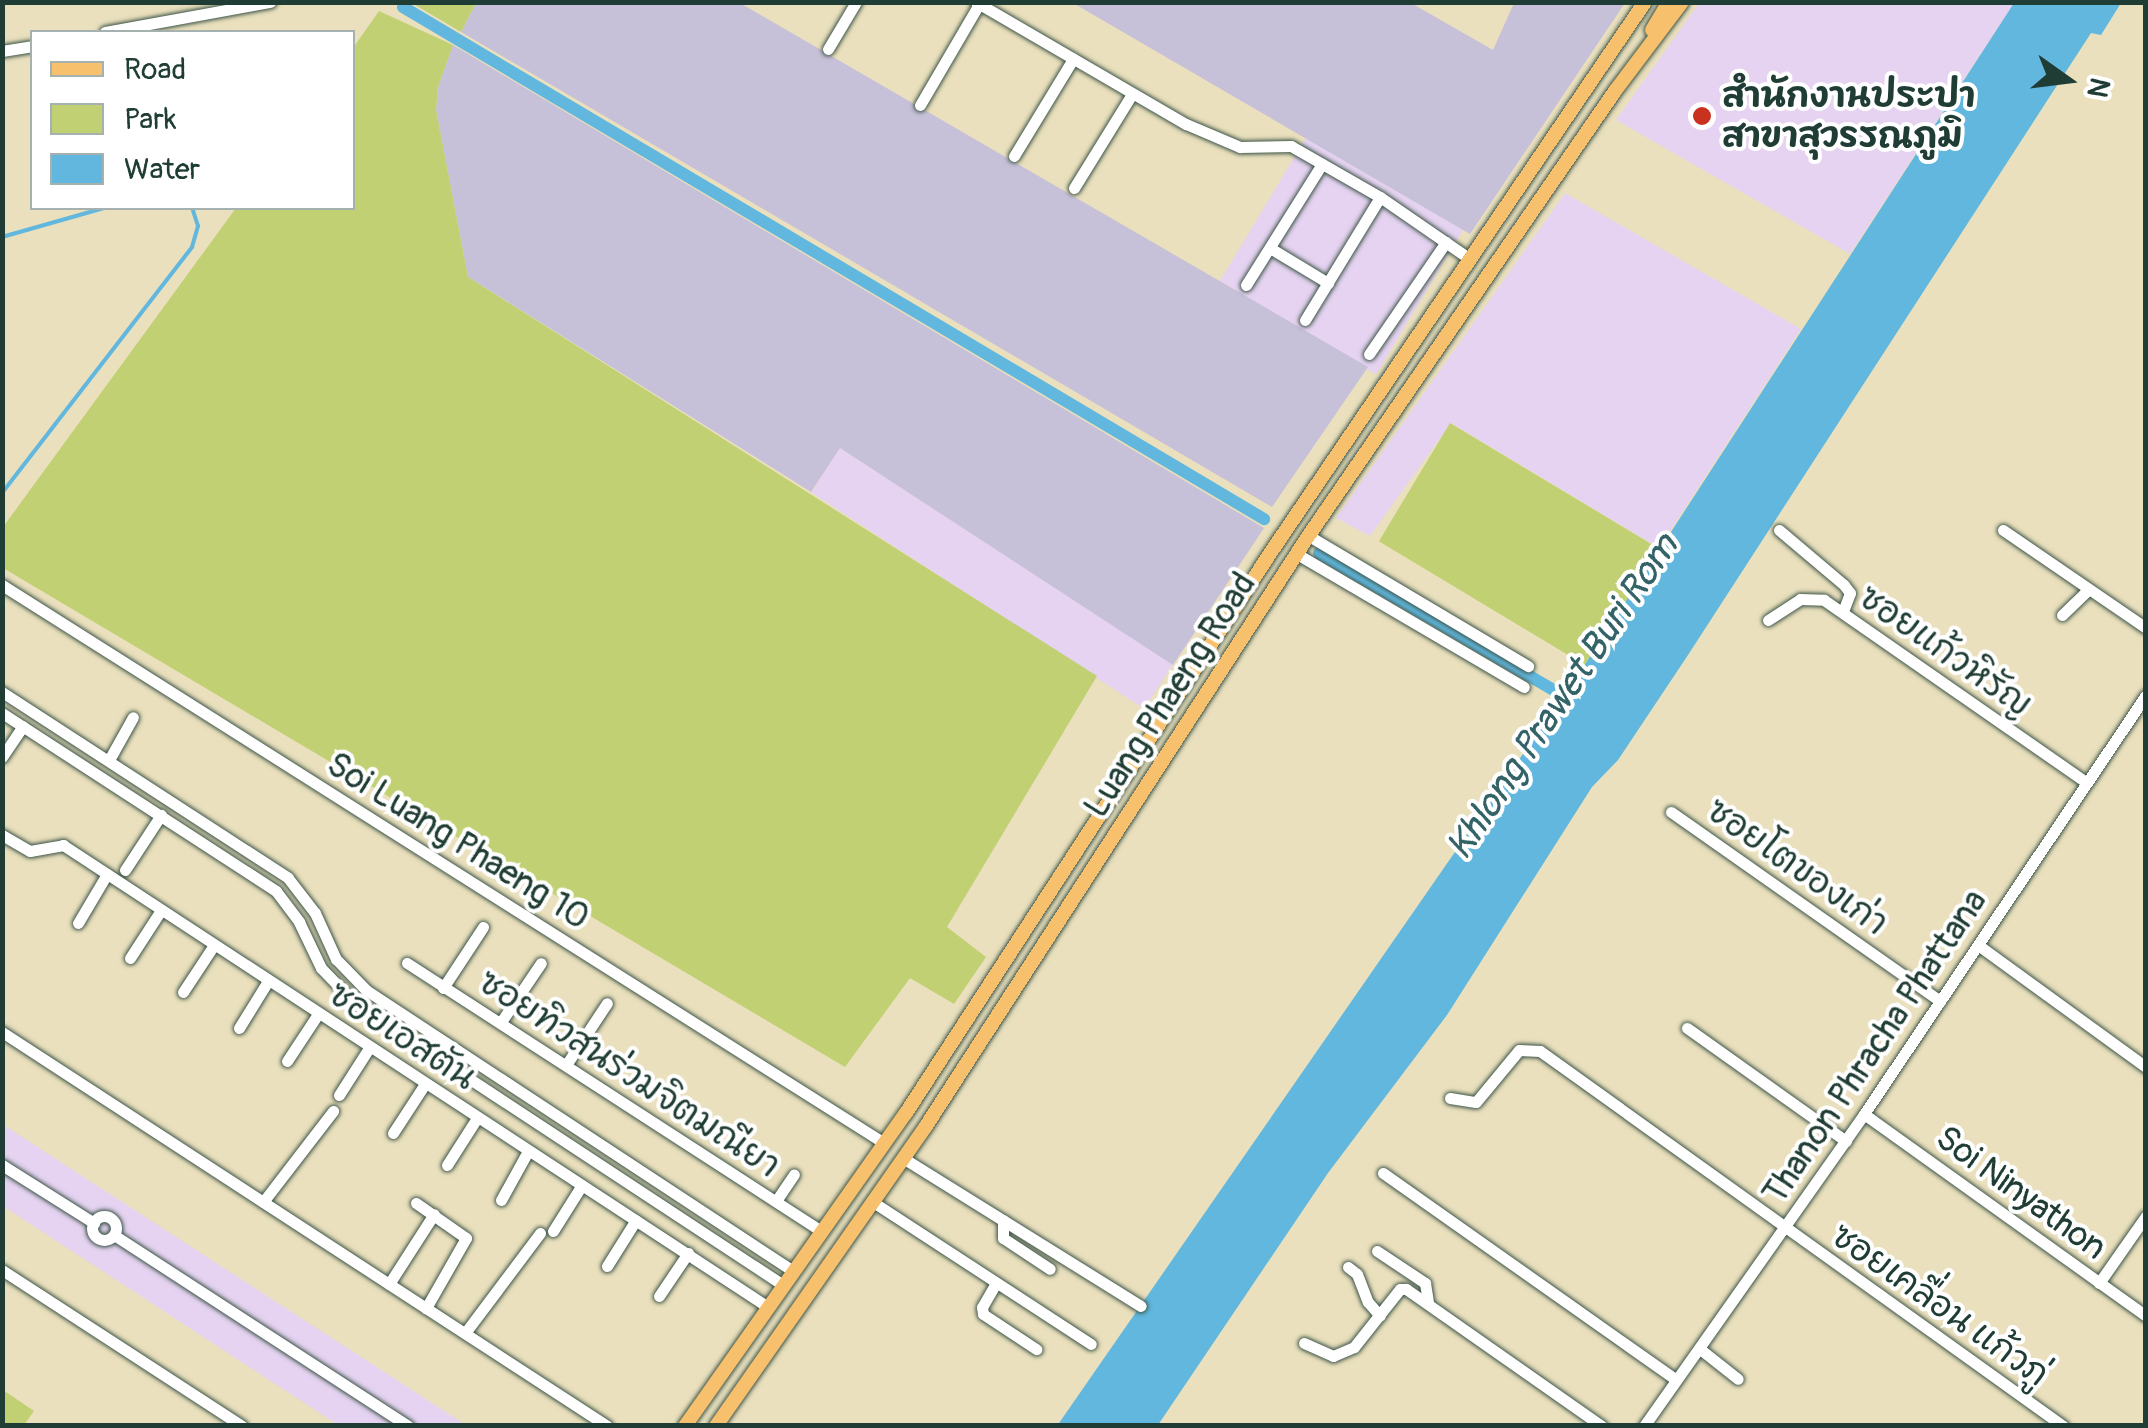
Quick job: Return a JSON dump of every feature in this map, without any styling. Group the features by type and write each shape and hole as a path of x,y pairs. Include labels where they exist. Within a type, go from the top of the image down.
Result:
{"main road":[{"name":"Luang Phaeng Road","path":"685,1426 906,1113 1270,555 1644,2"},
{"path":"1615,90 1669,2"},
{"name":"Luang Phaeng Road","path":"719,1425 926,1126 1309,536 1615,90 1682,2"},
{"path":"906,1113 926,1126"},
{"path":"697,1409 719,1425"}],"street":[{"path":"116,30 270,2"},
{"path":"828,49 856,2"},
{"path":"920,105 978,3 1132,94 1233,145 1286,145 1380,197 1470,259"},
{"path":"2,51 30,46"},
{"path":"1014,156 1073,59"},
{"path":"1074,188 1132,94"},
{"path":"1246,285 1322,164"},
{"path":"1305,320 1380,197"},
{"path":"1369,354 1446,242"},
{"path":"1270,248 1328,283"},
{"path":"1779,530 1844,585 1850,594 1843,612"},
{"path":"2003,530 2146,628"},
{"path":"1309,536 1528,666"},
{"path":"1297,554 1524,687"},
{"name":"Soi Luang Phaeng 10","path":"2,584 884,1143"},
{"path":"2062,615 2089,589"},
{"name":"ซอยแก้วหิรัญ","path":"1768,620 1793,602 1810,596 1843,612 2086,782"},
{"path":"2,692 288,878 315,914 336,959 366,990 793,1271"},
{"name":"Thanon Phracha Phattana","path":"1644,1426 1864,1114 2146,695"},
{"path":"2,713 276,891 300,922 322,968 356,1004 783,1285"},
{"path":"109,760 133,717"},
{"path":"2,757 22,726"},
{"name":"ซอยโตของเก่า","path":"1671,812 1940,1000"},
{"path":"125,870 161,815"},
{"name":"ซอยเอสตัน","path":"2,835 30,851 63,845 768,1307"},
{"path":"78,923 107,874"},
{"path":"130,958 160,910"},
{"path":"443,988 483,927"},
{"path":"183,992 214,945"},
{"path":"1978,945 2146,1068"},
{"path":"501,1022 541,963"},
{"name":"ซอยทิวสนร่วมจิตมณียา","path":"406,964 822,1231"},
{"path":"239,1028 268,981"},
{"path":"566,1065 607,1003"},
{"path":"287,1061 318,1014"},
{"path":"1687,1028 1846,1140"},
{"path":"2,1032 607,1426"},
{"path":"339,1094 369,1048"},
{"name":"ซอยเคลื่อน แก้วภู่","path":"1450,1098 1476,1102 1518,1050 1540,1051 2063,1426"},
{"path":"392,1133 425,1084"},
{"path":"263,1202 333,1111"},
{"name":"Soi Ninyathon","path":"1864,1114 2146,1316"},
{"path":"447,1165 477,1118"},
{"path":"500,1200 528,1151"},
{"path":"903,1158 1142,1306"},
{"path":"2,1165 94,1223 103,1217 110,1218 114,1235 408,1426"},
{"path":"1383,1173 1675,1379"},
{"path":"776,1201 794,1174"},
{"path":"465,1334 582,1185"},
{"path":"872,1202 1091,1344"},
{"path":"416,1203 466,1238 426,1308"},
{"path":"389,1284 434,1214"},
{"path":"2099,1284 2146,1216"},
{"path":"607,1266 636,1220"},
{"path":"1003,1220 1004,1238 1050,1269"},
{"path":"712,1238 721,1224"},
{"path":"1377,1250 1425,1283 1428,1302"},
{"path":"660,1296 688,1253"},
{"path":"1348,1267 1358,1274 1368,1302 1380,1316"},
{"path":"2,1270 242,1426"},
{"path":"996,1283 982,1307 983,1314 1036,1349"},
{"path":"1304,1343 1321,1354 1342,1353 1364,1337 1400,1288 1428,1302 1602,1426"},
{"path":"1700,1350 1738,1379"}],"shaded area":[{"path":"476,3 740,3 1368,367 1272,507 461,32"},
{"path":"1073,3 1411,3 1493,50 1514,3 1625,3 1470,234"},
{"path":"1699,3 2014,3 1850,254 1616,120"},
{"path":"453,45 1264,528 1173,665 840,448 811,492 468,277 436,110 438,87"},
{"path":"1307,136 1463,230 1376,375 1220,281"},
{"path":"1565,193 1801,329 1659,548 1451,423 1370,536 1336,518"},
{"path":"840,448 1173,664 1144,709 811,492"},
{"path":"2,1124 466,1425 338,1425 3,1206"}],"green space":[{"path":"412,3 476,3 461,32"},
{"path":"379,11 453,45 438,87 436,110 468,277 1097,676 947,927 986,957 954,1004 910,978 845,1067 3,568 3,527 235,210 355,210 355,45"},
{"path":"1450,423 1659,549 1588,667 1379,541"},
{"path":"3,1390 34,1411 24,1425 3,1425"}],"water":[{"name":"Khlong Prawet Buri Rom","path":"2014,3 2121,3 2101,35 2091,33 1688,655 1618,760 1592,787 1447,1015 1328,1173 1158,1425 1057,1426 1586,663"}],"waterway":[{"path":"403,7 1264,519"},
{"path":"2,237 97,210"},
{"path":"2,493 192,247 198,226 193,210"},
{"name":"Khlong Prawet Buri Rom","path":"1319,553 1576,703"}],"place":[{"name":"สำนักงานประปา สาขาสุวรรณภูมิ","path":"1702,116"}]}
